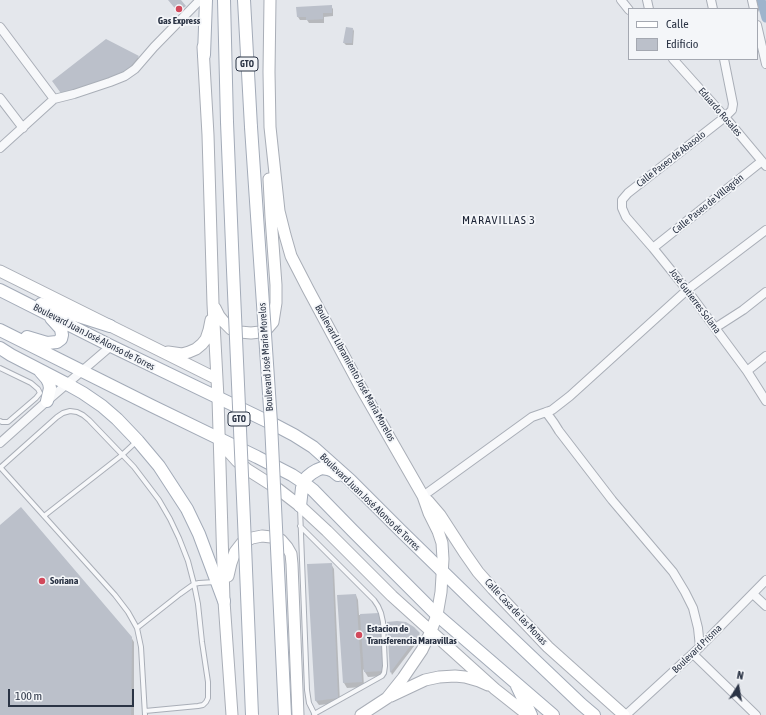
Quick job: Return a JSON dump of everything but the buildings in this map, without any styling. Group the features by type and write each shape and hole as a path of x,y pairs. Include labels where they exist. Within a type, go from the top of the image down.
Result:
{"main road":[{"path":"204,54 206,0"},
{"name":"GTO","path":"224,0 234,308 252,715"},
{"name":"Boulevard José María Morelos","path":"244,0 271,423 284,715"},
{"path":"4,292 110,326"},
{"name":"Boulevard Juan José Alonso de Torres","path":"4,292 111,346 275,425 312,447 350,480 443,572 594,715"},
{"path":"0,326 41,342 57,342 62,335 62,329 43,311"},
{"path":"0,330 82,372 270,463 304,483 313,490 437,614 553,715"},
{"path":"0,348 67,384 102,406 138,441 159,466 187,510 224,601"},
{"path":"36,367 49,383 50,393 47,401"},
{"path":"300,506 302,488 307,477 317,470 328,468 342,479 382,518 400,530"},
{"path":"514,680 532,715"}],"street":[{"path":"200,0 208,143 224,601 232,715"},
{"path":"0,148 54,99 110,82 125,76 135,69 200,0"},
{"name":"Boulevard Libramiento José María Morelos","path":"270,0 270,127 279,211 291,256 360,386 423,496 442,543 443,572 441,592 437,614 431,631 422,650 403,678 386,698 361,715"},
{"path":"621,0 628,9"},
{"path":"0,27 54,99"},
{"path":"758,29 766,64"},
{"name":"Eduardo Rosales","path":"674,60 764,163"},
{"path":"724,60 732,104 732,110 725,117"},
{"path":"0,98 23,128"},
{"name":"Calle Paseo de Abasolo","path":"622,204 622,200 628,193 725,117"},
{"path":"213,304 224,322 231,329 240,332 260,332 267,329 273,322 276,303 276,285 269,192 270,127"},
{"name":"Calle Paseo de Villagrán","path":"653,248 764,163"},
{"name":"José Gutierres Solana","path":"622,204 626,217 687,290 747,372 766,401"},
{"path":"423,496 532,417 552,410 570,396 687,290 766,230"},
{"path":"0,271 217,379"},
{"path":"715,328 743,310 766,292"},
{"path":"156,349 182,354 196,349 202,344 207,335 211,321 213,304"},
{"path":"0,444 111,346"},
{"path":"747,372 766,356"},
{"path":"546,412 612,500 673,572 693,608 698,628 700,647"},
{"path":"219,439 237,461 300,506 392,596 495,689 528,715"},
{"name":"Calle Casa de las Monas","path":"423,496 440,515 478,572 503,600 548,647 625,715"},
{"path":"224,601 230,563 235,552 242,543 252,538 262,536 280,540 287,547 291,554 292,564 298,715"},
{"name":"Boulevard Prisma","path":"625,715 700,647 766,580"},
{"path":"753,594 766,606"},
{"path":"692,654 756,715"},
{"path":"386,698 425,680 439,676 465,677 495,689"}],"lane":[{"path":"0,368 31,383 40,393 8,422 0,421"},
{"path":"70,411 83,415 134,467 159,500 170,519 188,561 198,604 208,682 208,698 203,705 145,713 141,647 137,628 128,612 115,595 0,467 57,417 70,411"},
{"path":"44,516 138,441"},
{"path":"300,506 300,526 307,690 309,703 314,715 377,679 384,673 385,666 382,622 381,613 374,600 300,526"},
{"path":"137,628 194,584 216,582"}],"waterway":[{"path":"761,0 766,18"}],"place":[{"name":"Gas Express","path":"179,9"},
{"name":"Soriana","path":"42,581"},
{"name":"Estacion de Transferencia Maravillas","path":"359,635"}],"district":[{"name":"MARAVILLAS 3","path":"499,220"}]}
